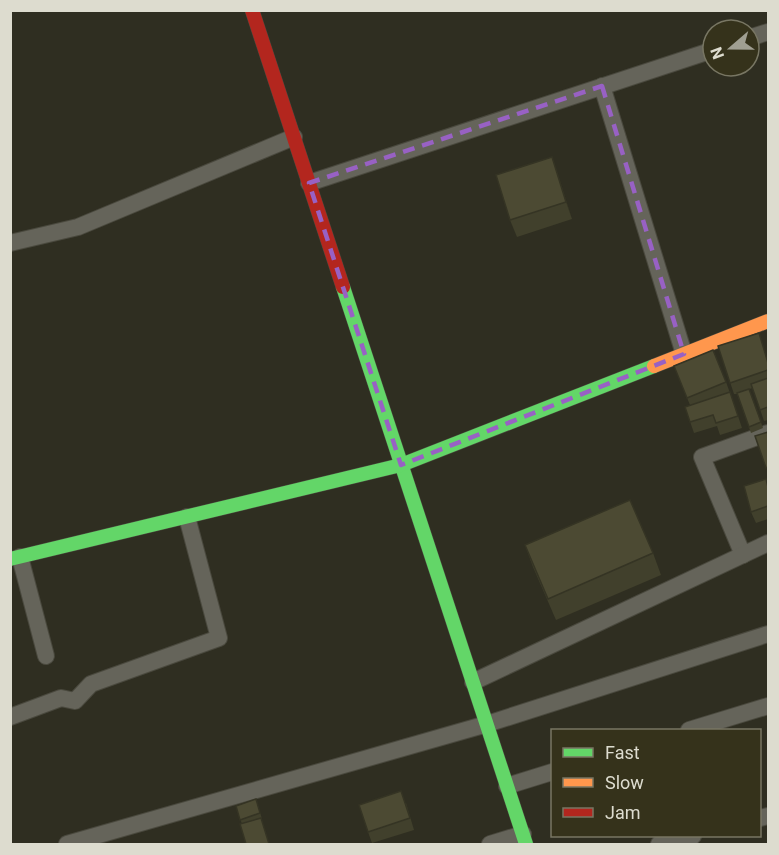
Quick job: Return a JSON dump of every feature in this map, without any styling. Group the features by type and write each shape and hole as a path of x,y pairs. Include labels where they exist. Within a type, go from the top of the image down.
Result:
{"main road":[{"path":"252,10 524,839"},
{"path":"15,558 401,465 768,321"}],"street":[{"path":"309,183 701,54"},
{"path":"602,86 684,354"},
{"path":"10,243 78,227 294,137"},
{"path":"743,555 702,457 768,433"},
{"path":"10,717 61,698 75,701 91,684 219,638 187,517"},
{"path":"473,682 768,543"},
{"path":"15,558 46,656"},
{"path":"68,844 487,724 768,634"},
{"path":"692,729 768,706"},
{"path":"507,786 551,772"},
{"path":"659,844 689,837"},
{"path":"490,844 524,839"}],"highlighted area":[{"path":"602,86 684,354 401,465 309,183"}],"building":[{"path":"552,157 566,202 510,220 496,175"},
{"path":"759,333 768,370 730,383 718,346"},
{"path":"713,350 726,382 687,398 674,366"},
{"path":"768,378 768,407 760,410 751,384"},
{"path":"749,389 761,422 749,427 737,393"},
{"path":"730,392 738,416 716,423 713,415 690,422 685,407"},
{"path":"768,432 768,467 766,468 755,436"},
{"path":"766,479 768,506 751,512 744,486"},
{"path":"630,500 653,553 548,599 525,545"},
{"path":"401,791 410,818 368,832 359,805"},
{"path":"256,799 260,813 240,820 236,806"},
{"path":"261,818 269,844 246,844 240,824"}],"traffic: fast":[{"path":"343,287 526,844"},
{"path":"10,559 401,465 654,366"}],"traffic: slow":[{"path":"654,366 768,321"}],"traffic: jam":[{"path":"252,10 343,287"}]}
